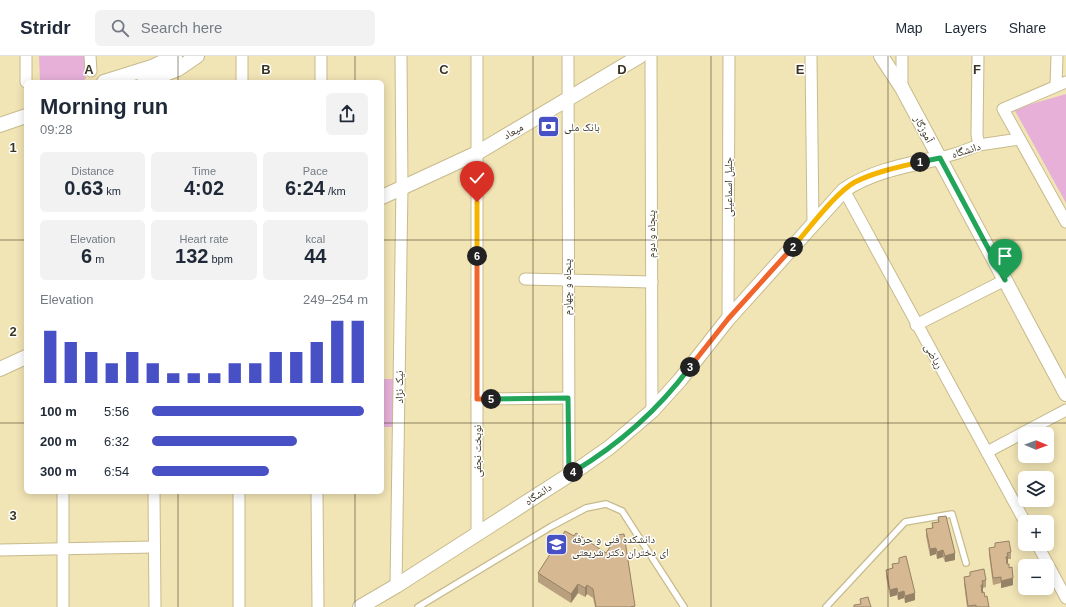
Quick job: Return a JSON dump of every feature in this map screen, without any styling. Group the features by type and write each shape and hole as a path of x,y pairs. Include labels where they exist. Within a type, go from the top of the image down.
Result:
{"street":[{"path":"26,56 26,80"},
{"path":"90,56 91,71"},
{"path":"152,77 174,56"},
{"path":"123,80 152,77 178,69 197,56"},
{"path":"242,56 242,80"},
{"path":"321,56 321,80"},
{"name":"نیک نژاد","path":"396,586 402,187 401,56"},
{"name":"نوبخت نجفی","path":"477,56 477,533"},
{"name":"پنجاه و چهارم","path":"568,56 566,100 569,475"},
{"name":"میعاد","path":"384,196 477,152 640,56"},
{"name":"پنجاه و دوم","path":"651,56 652,411"},
{"name":"جلیل اسماعیلی","path":"728,319 729,56"},
{"path":"811,56 813,224"},
{"name":"آموزگار","path":"881,56 902,88 1066,394"},
{"path":"902,56 902,88"},
{"path":"978,56 977,135 979,145"},
{"path":"1057,56 1061,84 1003,109 1066,222"},
{"path":"0,125 24,117"},
{"name":"دانشگاه","path":"360,607 396,586 569,475 610,447 652,411 680,380 728,319 844,190 855,182 872,175 958,153 979,145 1019,139"},
{"name":"ریاضی","path":"844,190 916,325 1021,515"},
{"path":"525,279 652,282"},
{"path":"916,325 1005,280"},
{"path":"0,369 24,358"},
{"path":"477,399 568,398"},
{"path":"987,452 1066,410"},
{"path":"63,494 63,607"},
{"path":"154,494 155,607"},
{"path":"239,494 239,607"},
{"path":"317,494 318,607"},
{"path":"0,550 154,547"},
{"path":"1041,551 1066,598"}],"lane":[{"path":"418,607 552,526 586,508 606,504 622,511 684,607"},
{"path":"826,607 906,522 952,514 966,563"}],"shaded area":[{"path":"39,56 84,56 86,79 40,80"},
{"path":"1066,94 1066,203 1014,109"},
{"path":"384,379 394,379 394,427 384,427"}],"building":[{"path":"946,516 955,553 945,556 943,550 937,552 936,548 930,549 926,529 933,528 932,523 939,522 938,517"},
{"path":"565,531 574,536 576,533 606,553 618,535 624,534 635,606 596,607 593,589 587,585 585,588 578,584 571,594 538,573"},
{"path":"1009,541 1011,552 1007,553 1008,556 1006,557 1009,568 1012,567 1013,578 1001,581 1001,577 993,578 989,548 995,547 995,543"},
{"path":"906,556 915,593 905,596 904,591 898,593 897,588 890,590 886,570 893,568 892,564 899,563 899,558"},
{"path":"984,569 986,580 982,581 982,593 984,592 985,597 987,596 989,607 976,607 976,605 968,606 964,577 970,576 970,572"},
{"path":"868,597 871,607 854,607 854,605 861,604 860,599"}],"place":[{"name":"بانک ملی","path":"548,127"},
{"name":"دانشکده فنی و حرفه ای دختران دکتر شریعتی","path":"557,545"}],"route":[{"path":"477,202 477,399 568,398 569,475 610,447 652,411 680,380 728,319 844,190 855,182 896,168 940,158 1005,280"}]}
